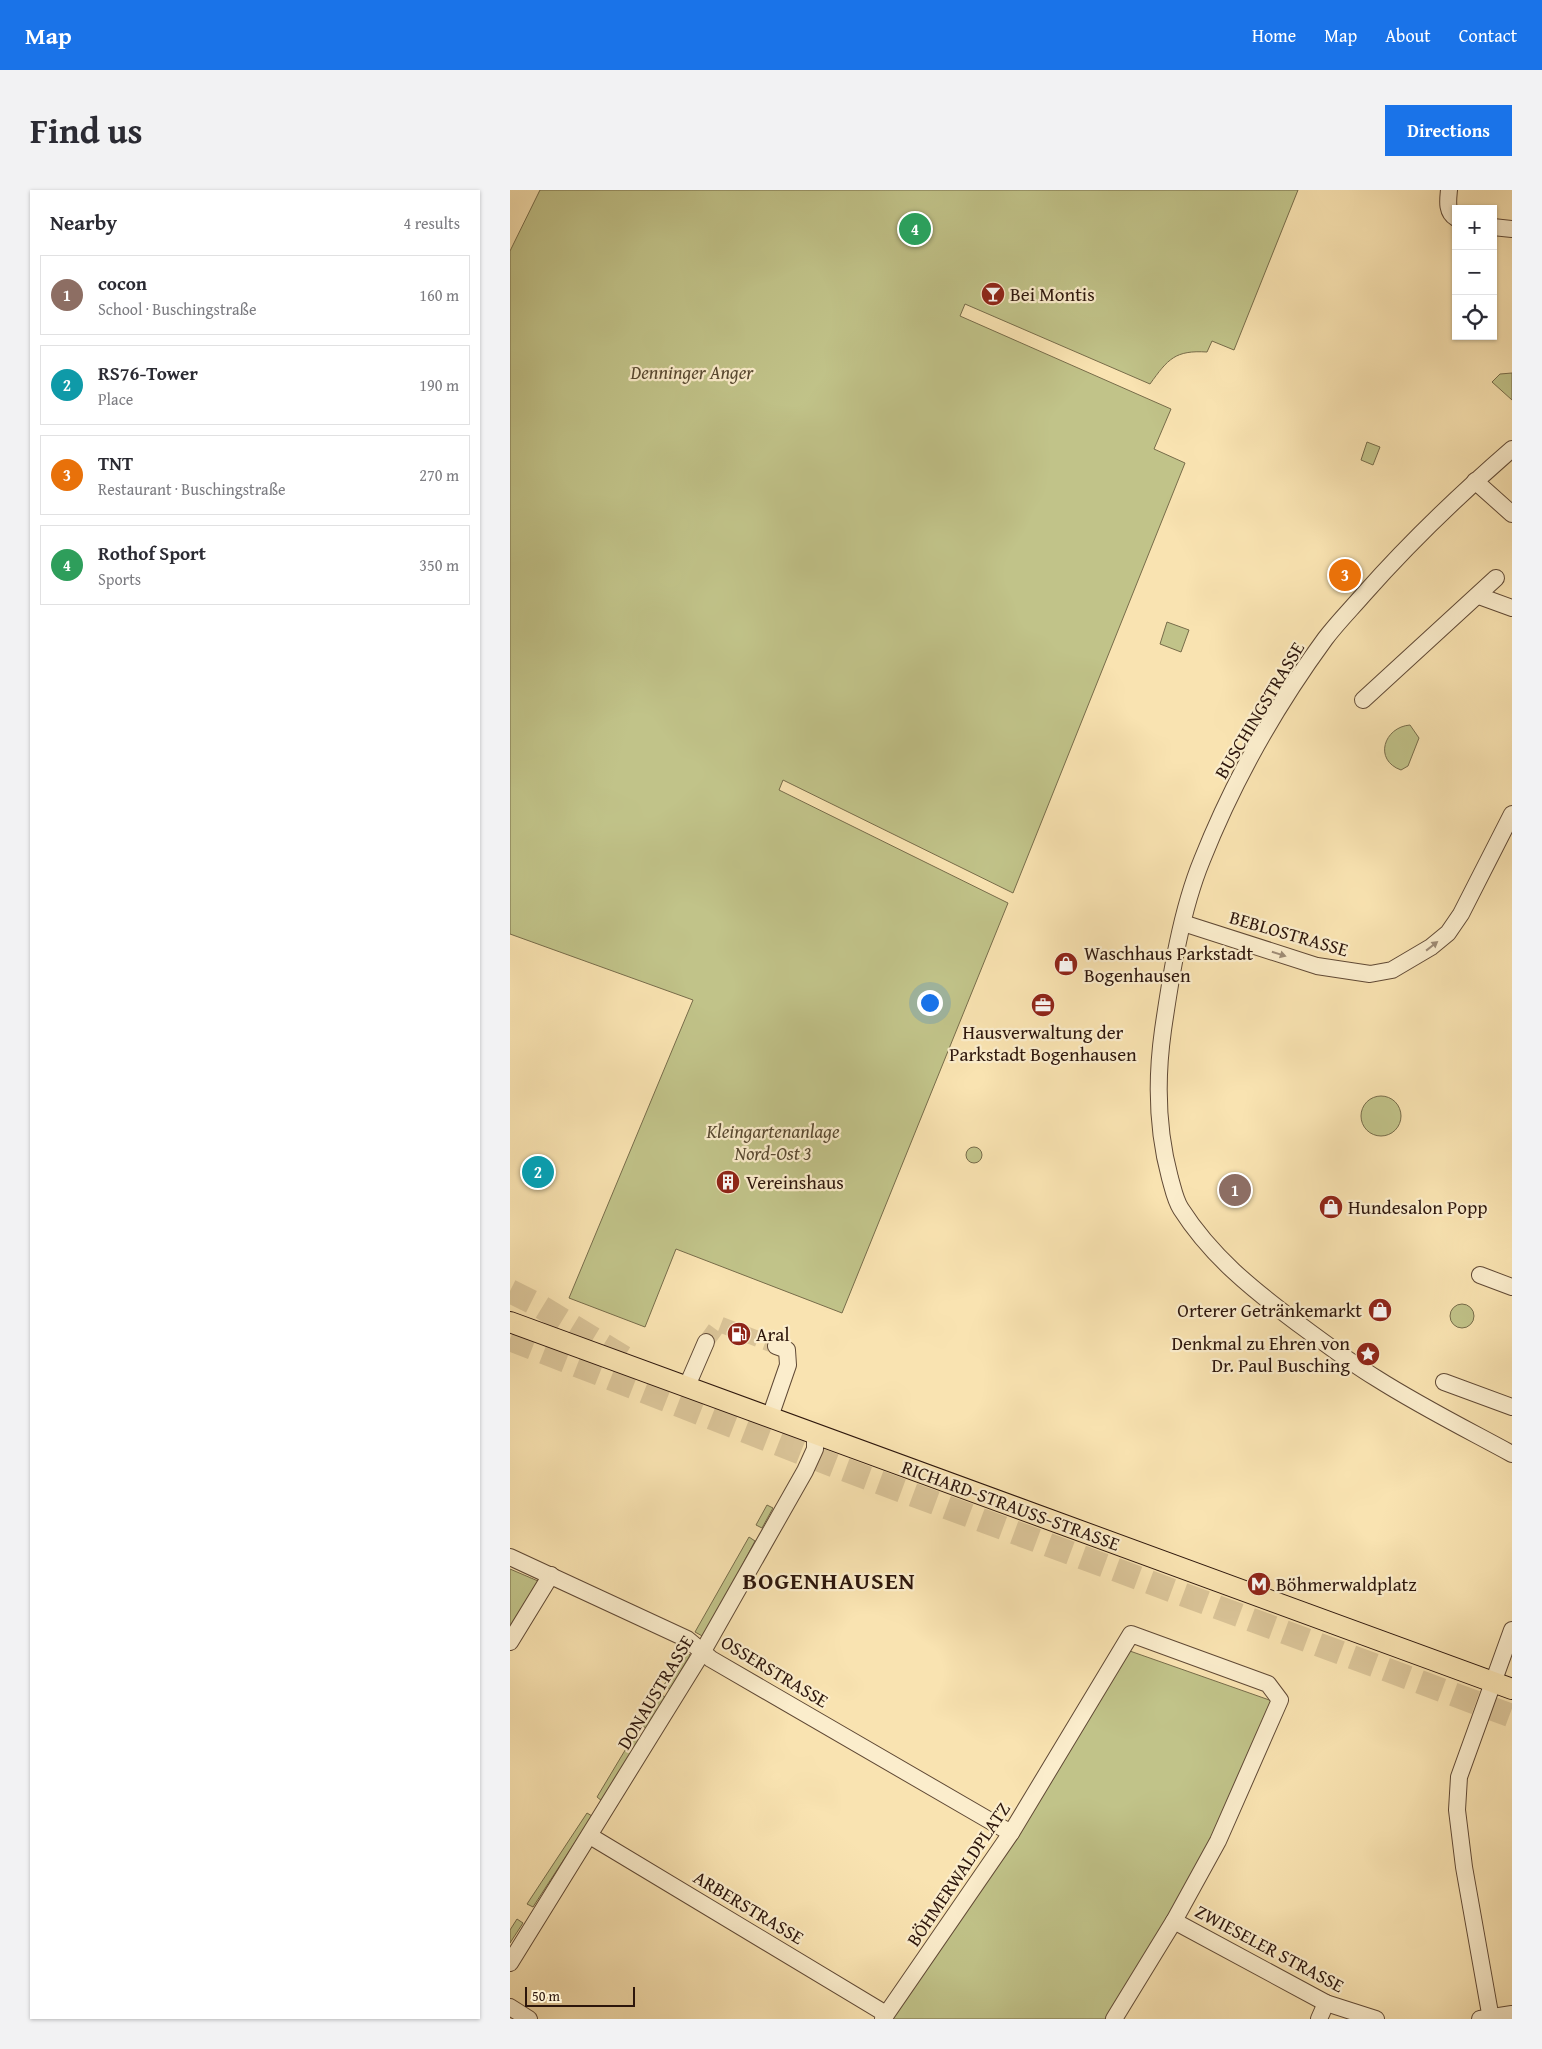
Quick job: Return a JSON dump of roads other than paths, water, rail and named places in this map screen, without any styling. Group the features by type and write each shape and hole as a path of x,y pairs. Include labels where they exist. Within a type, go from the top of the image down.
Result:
{"main road":[{"name":"RICHARD-STRAUSS-STRASSE","path":"510,1322 1512,1689"}],"street":[{"path":"1449,190 1449,210 1452,216"},
{"path":"1497,227 1512,229"},
{"name":"BUSCHINGSTRASSE","path":"1512,449 1474,481 1404,548 1322,643 1267,728 1243,771 1201,861 1183,923 1168,993 1159,1059 1158,1104 1163,1152 1178,1206 1206,1242 1240,1278 1342,1356 1418,1403 1512,1454"},
{"path":"1474,481 1512,514"},
{"path":"1363,700 1496,578"},
{"path":"1478,596 1512,608"},
{"name":"BEBLOSTRASSE","path":"1183,923 1317,966 1370,974 1392,970 1431,947 1448,933 1461,914 1512,814"},
{"path":"1480,1275 1512,1287"},
{"path":"687,1386 706,1342"},
{"path":"770,1417 788,1365 786,1350 776,1346"},
{"path":"1444,1382 1512,1407"},
{"name":"DONAUSTRASSE","path":"510,1963 703,1651 805,1471 815,1449 816,1433"},
{"name":"OSSERSTRASSE","path":"510,1557 687,1639 711,1659 1011,1834"},
{"path":"510,1642 551,1575"},
{"path":"1512,1630 1459,1777 1457,1810 1488,2019 1512,2014"},
{"name":"BÖHMERWALDPLATZ","path":"884,2017 1011,1834 1131,1634 1268,1684 1280,1700 1218,1841 1174,1921 1114,2019"},
{"name":"ARBERSTRASSE","path":"590,1836 884,2017"},
{"name":"ZWIESELER STRASSE","path":"1174,1921 1326,2004 1376,2019"},
{"path":"1319,2019 1326,2004"},
{"path":"510,2008 529,2019"}],"tunnel":[{"path":"510,1291 538,1305 633,1363"},
{"path":"706,1342 719,1324 776,1346"},
{"path":"510,1339 835,1466 1512,1716"}],"place":[{"name":"Rothof Sport","path":"915,229"},
{"name":"Bei Montis","path":"993,294"},
{"name":"TNT","path":"1345,575"},
{"name":"Waschhaus Parkstadt Bogenhausen","path":"1066,964"},
{"name":"Hausverwaltung der Parkstadt Bogenhausen","path":"1043,1005"},
{"name":"RS76-Tower","path":"538,1172"},
{"name":"Vereinshaus","path":"728,1182"},
{"name":"cocon","path":"1235,1190"},
{"name":"Hundesalon Popp","path":"1331,1207"},
{"name":"Orterer Getränkemarkt","path":"1380,1310"},
{"name":"Aral","path":"739,1334"},
{"name":"Denkmal zu Ehren von Dr. Paul Busching","path":"1368,1354"},
{"name":"Böhmerwaldplatz","path":"1259,1584"}],"district":[{"name":"BOGENHAUSEN","path":"829,1581"}],"park label":[{"name":"Denninger Anger","path":"692,372"},
{"name":"Kleingartenanlage Nord-Ost 3","path":"773,1142"}]}
